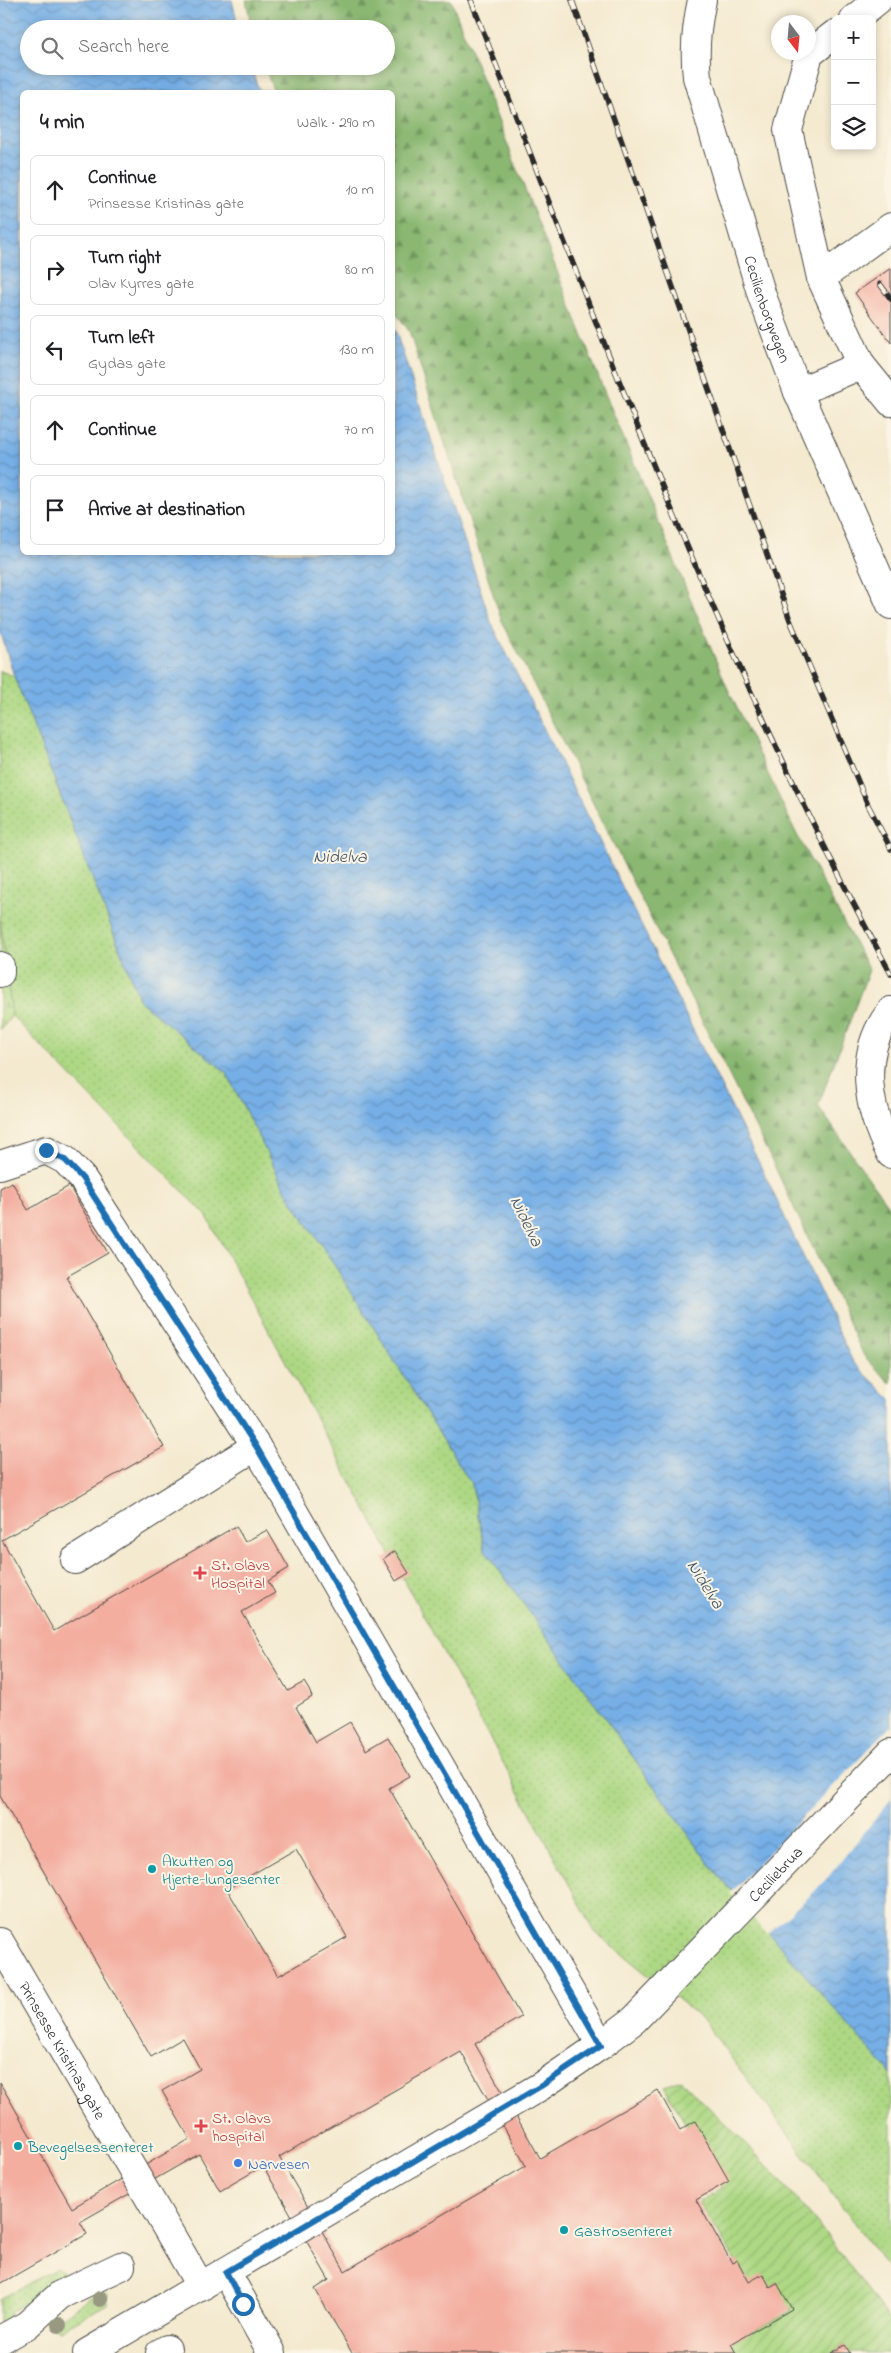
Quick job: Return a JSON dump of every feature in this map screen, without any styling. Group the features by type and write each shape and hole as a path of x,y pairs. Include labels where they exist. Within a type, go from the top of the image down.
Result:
{"street":[{"name":"Cecilienborgvegen","path":"702,0 695,36 697,77 762,296 798,392 891,605"},
{"path":"863,15 882,6"},
{"path":"831,37 809,54 788,130 821,278 861,365 891,402"},
{"path":"821,278 891,227"},
{"path":"798,392 861,365"},
{"path":"0,966 0,973"},
{"path":"891,1011 883,1021 876,1037 868,1074 874,1116 891,1154"},
{"path":"0,1165 46,1150 65,1160 82,1178 256,1446 601,2046"},
{"path":"75,1560 256,1446"},
{"name":"Ceciliebrua","path":"88,2353 541,2086 601,2046 634,2020 891,1753"},
{"name":"Prinsesse Kristinas gate","path":"0,1942 201,2287"},
{"path":"0,2340 27,2325 60,2295 121,2266"},
{"path":"226,2272 272,2353"}],"green space":[{"path":"246,0 451,0 604,391 727,687 795,831 869,970 818,1106 891,1210 891,1384 864,1356 772,1161 501,619 409,331 395,312 395,90 273,90 267,75 395,75 395,20 250,20"},
{"path":"0,671 14,676 140,1001 226,1072 287,1193 330,1258 472,1485 485,1550 713,1869 891,2074 891,2272 703,2020 595,1932 206,1215 12,1016 0,920"},
{"path":"0,920 12,1016 0,1030"},
{"path":"681,2080 766,2164 826,2234 890,2320 891,2353 849,2353 845,2345 831,2353 736,2353 730,2343 792,2311 776,2283 757,2296 699,2202 722,2188 664,2086"},
{"path":"57,2268 63,2272 64,2278 60,2284 11,2311 7,2323 0,2326 0,2299"},
{"path":"99,2292 108,2294 107,2304 59,2331 55,2329 54,2322"}],"water":[{"name":"Nidelva","path":"0,0 232,0 237,20 20,20 20,75 253,75 259,90 20,90 20,555 395,555 395,330 396,332 491,622 763,1171 853,1362 891,1399 891,2074 713,1869 485,1550 472,1485 330,1258 287,1193 226,1072 140,1001 14,676 0,630"}],"pier":[{"path":"891,1726 891,1799 828,1877 767,1934 730,1893"}],"building":[{"path":"891,268 891,343 855,293"},
{"path":"12,1182 28,1210 69,1186 108,1253 66,1277 164,1447 2,1540 54,1631 236,1526 245,1542 267,1530 289,1568 268,1581 275,1593 242,1612 288,1691 304,1682 309,1690 312,1697 296,1707 316,1742 350,1722 366,1750 388,1737 410,1776 389,1788 521,2017 475,2044 540,2158 658,2090 680,2130 695,2121 729,2181 696,2200 732,2263 737,2260 749,2282 763,2274 770,2287 777,2283 792,2309 731,2344 736,2353 352,2353 315,2289 329,2280 263,2166 220,2191 199,2154 80,2222 87,2234 0,2284 0,2083 72,2208 190,2139 162,2091 200,2069 183,2038 151,2057 0,1796 0,1188","holes":["296,1849 347,1937 278,1976 227,1889","461,2052 526,2166 345,2271 279,2157"]},
{"path":"395,1551 409,1573 396,1581 383,1559"},
{"path":"845,2345 850,2353 831,2353"}],"railway":[{"path":"471,0 615,371 717,616 829,856 891,974"},
{"path":"572,0 790,620 868,805 891,849"},
{"path":"880,284 891,299"}],"place":[{"name":"St. Olavs Hospital","path":"200,1573"},
{"name":"Akutten og Hjerte-lungesenter","path":"152,1869"},
{"name":"St. Olavs hospital","path":"201,2126"},
{"name":"Bevegelsessenteret","path":"18,2146"},
{"name":"Narvesen","path":"238,2163"},
{"name":"Gastrosenteret","path":"564,2230"}],"route":[{"path":"46,1150 65,1160 82,1178 256,1446 589,2022 601,2046 541,2086 226,2272 243,2304"}]}
